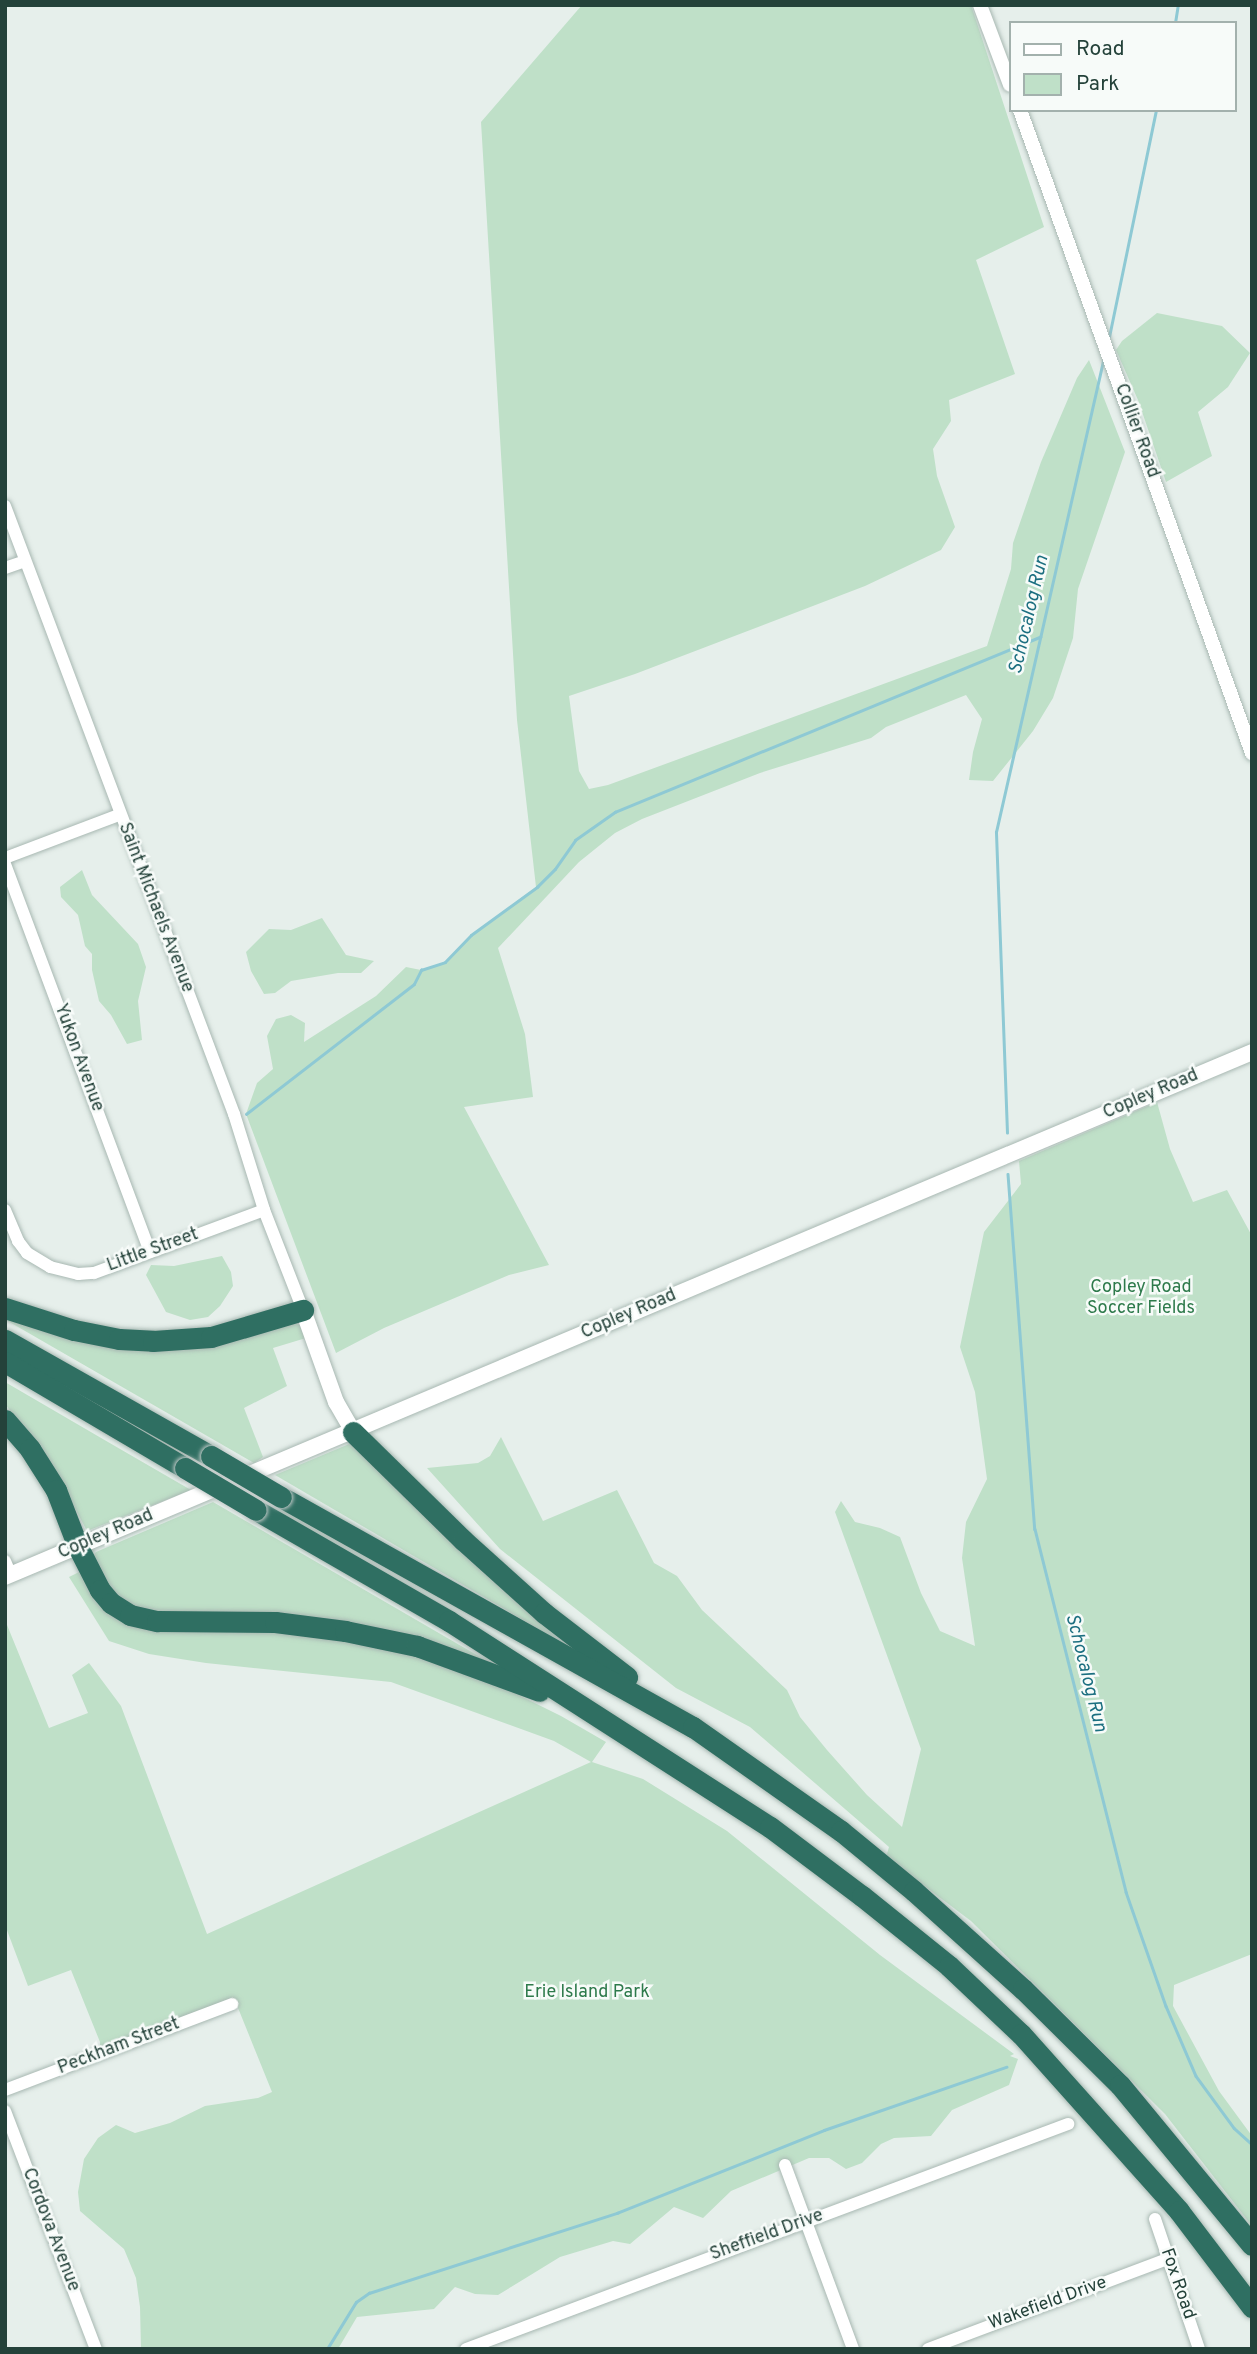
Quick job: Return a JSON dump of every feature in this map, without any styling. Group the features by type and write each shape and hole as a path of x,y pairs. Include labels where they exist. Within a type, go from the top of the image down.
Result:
{"highway":[{"path":"5,1308 74,1330 119,1339 153,1341 211,1337 303,1310"},
{"path":"5,1340 693,1727"},
{"path":"5,1362 403,1592 770,1827 862,1896 949,1966 1012,2025 1179,2211 1252,2306"},
{"path":"5,1420 48,1476 66,1511 78,1547 105,1597 130,1615 157,1621 301,1625 417,1646 536,1689 699,1782"},
{"path":"353,1432 463,1540 544,1613 693,1727 868,1853 1023,1989 1119,2085 1252,2245"}],"main road":[{"name":"Copley Road","path":"7,1571 78,1547 1252,1052"},
{"path":"303,1310 336,1402 353,1432"}],"street":[{"path":"980,5 1009,82"},
{"name":"Collier Road","path":"1021,112 1252,753"},
{"name":"Saint Michaels Avenue","path":"5,506 119,815 234,1114 264,1210 303,1310"},
{"path":"5,568 24,561"},
{"path":"5,858 119,815"},
{"name":"Yukon Avenue","path":"5,864 150,1252"},
{"name":"Little Street","path":"5,1210 18,1241 40,1262 69,1273 87,1274 264,1210"},
{"name":"Peckham Street","path":"5,2090 232,2004"},
{"name":"Cordova Avenue","path":"5,2112 96,2349"},
{"name":"Sheffield Drive","path":"466,2349 1068,2124"},
{"path":"785,2165 853,2349"},
{"name":"Fox Road","path":"1155,2220 1199,2349"},
{"name":"Wakefield Drive","path":"928,2349 1168,2259"}],"green space":[{"path":"582,5 971,5 1044,227 976,260 1015,374 949,400 951,421 933,449 937,476 955,527 941,550 865,586 635,674 569,696 579,771 589,789 608,785 987,646 1011,569 1013,543 1041,462 1077,378 1089,360 1125,452 1078,589 1073,638 1053,698 1033,731 993,781 969,780 982,719 966,695 886,727 871,738 760,773 642,819 615,833 579,862 498,948 525,1034 533,1097 464,1107 549,1265 509,1275 384,1328 336,1353 246,1114 257,1083 273,1069 267,1036 276,1019 291,1015 305,1023 304,1042 376,996 406,967 421,970 445,962 471,935 536,887 517,720 481,122"},
{"path":"1157,313 1222,326 1250,353 1228,387 1198,412 1212,456 1166,482 1138,400 1116,350 1122,341"},
{"path":"82,870 92,895 138,944 146,967 138,1001 142,1040 127,1044 111,1015 99,1001 92,970 92,954 85,946 78,915 61,897 60,887"},
{"path":"322,918 346,955 374,961 361,973 338,973 291,981 275,993 264,994 251,971 246,952 269,929 291,930"},
{"name":"Copley Road Soccer Fields","path":"1157,1102 1170,1149 1193,1202 1227,1190 1252,1236 1252,1954 1174,1985 1173,2006 1219,2091 1252,2136 1252,2226 1165,2114 971,1921 886,1857 889,1847 750,1727 676,1688 500,1549 427,1468 478,1463 490,1456 501,1437 543,1521 617,1490 654,1563 677,1576 702,1610 787,1690 800,1717 827,1750 867,1795 902,1827 921,1749 835,1512 841,1501 855,1522 880,1528 900,1537 921,1593 940,1631 975,1646 962,1558 966,1522 987,1479 975,1392 960,1347 984,1232 1021,1184 1019,1161"},
{"path":"222,1256 231,1272 233,1286 220,1306 208,1317 190,1320 166,1312 146,1275 151,1265 174,1266"},
{"path":"8,1316 109,1344 291,1321 303,1327 306,1338 273,1348 287,1386 244,1408 263,1457 254,1463 6,1320"},
{"path":"5,1382 191,1490 87,1531 53,1467 5,1404"},
{"path":"354,1442 556,1636 554,1638 275,1475"},
{"path":"213,1502 487,1661 144,1614 117,1600 94,1555 96,1552"},
{"name":"Erie Island Park","path":"83,1570 98,1599 251,1628 343,1636 466,1669 561,1716 606,1742 592,1762 643,1779 727,1831 880,1955 1014,2054 1010,2056 1018,2059 1009,2085 952,2110 931,2136 894,2138 881,2144 862,2163 846,2169 829,2158 809,2158 731,2191 703,2218 674,2207 630,2244 613,2241 560,2257 498,2295 475,2294 455,2287 434,2309 357,2317 338,2349 141,2349 136,2278 124,2249 80,2211 78,2192 84,2159 98,2138 116,2125 135,2133 170,2123 205,2106 258,2098 272,2092 234,1998 100,2050 100,2042 71,1970 28,1986 5,1925 5,1620 49,1728 88,1713 72,1675 89,1663 121,1706 207,1934 591,1762 554,1741 391,1682 206,1663 149,1654 109,1641 69,1577"}],"waterway":[{"name":"Schocalog Run","path":"1175,21 1178,5"},
{"name":"Schocalog Run","path":"1109,337 1156,112"},
{"name":"Schocalog Run","path":"1007,1133 996,832 1103,361"},
{"path":"246,1114 414,984 421,970 445,962 471,935 537,887 555,869 575,840 615,812 1040,637"},
{"name":"Schocalog Run","path":"1008,1174 1035,1529 1126,1892 1166,2006 1196,2076 1234,2128 1252,2144"},
{"path":"327,2349 356,2302 369,2293 617,2213 824,2130 1006,2067"}]}
